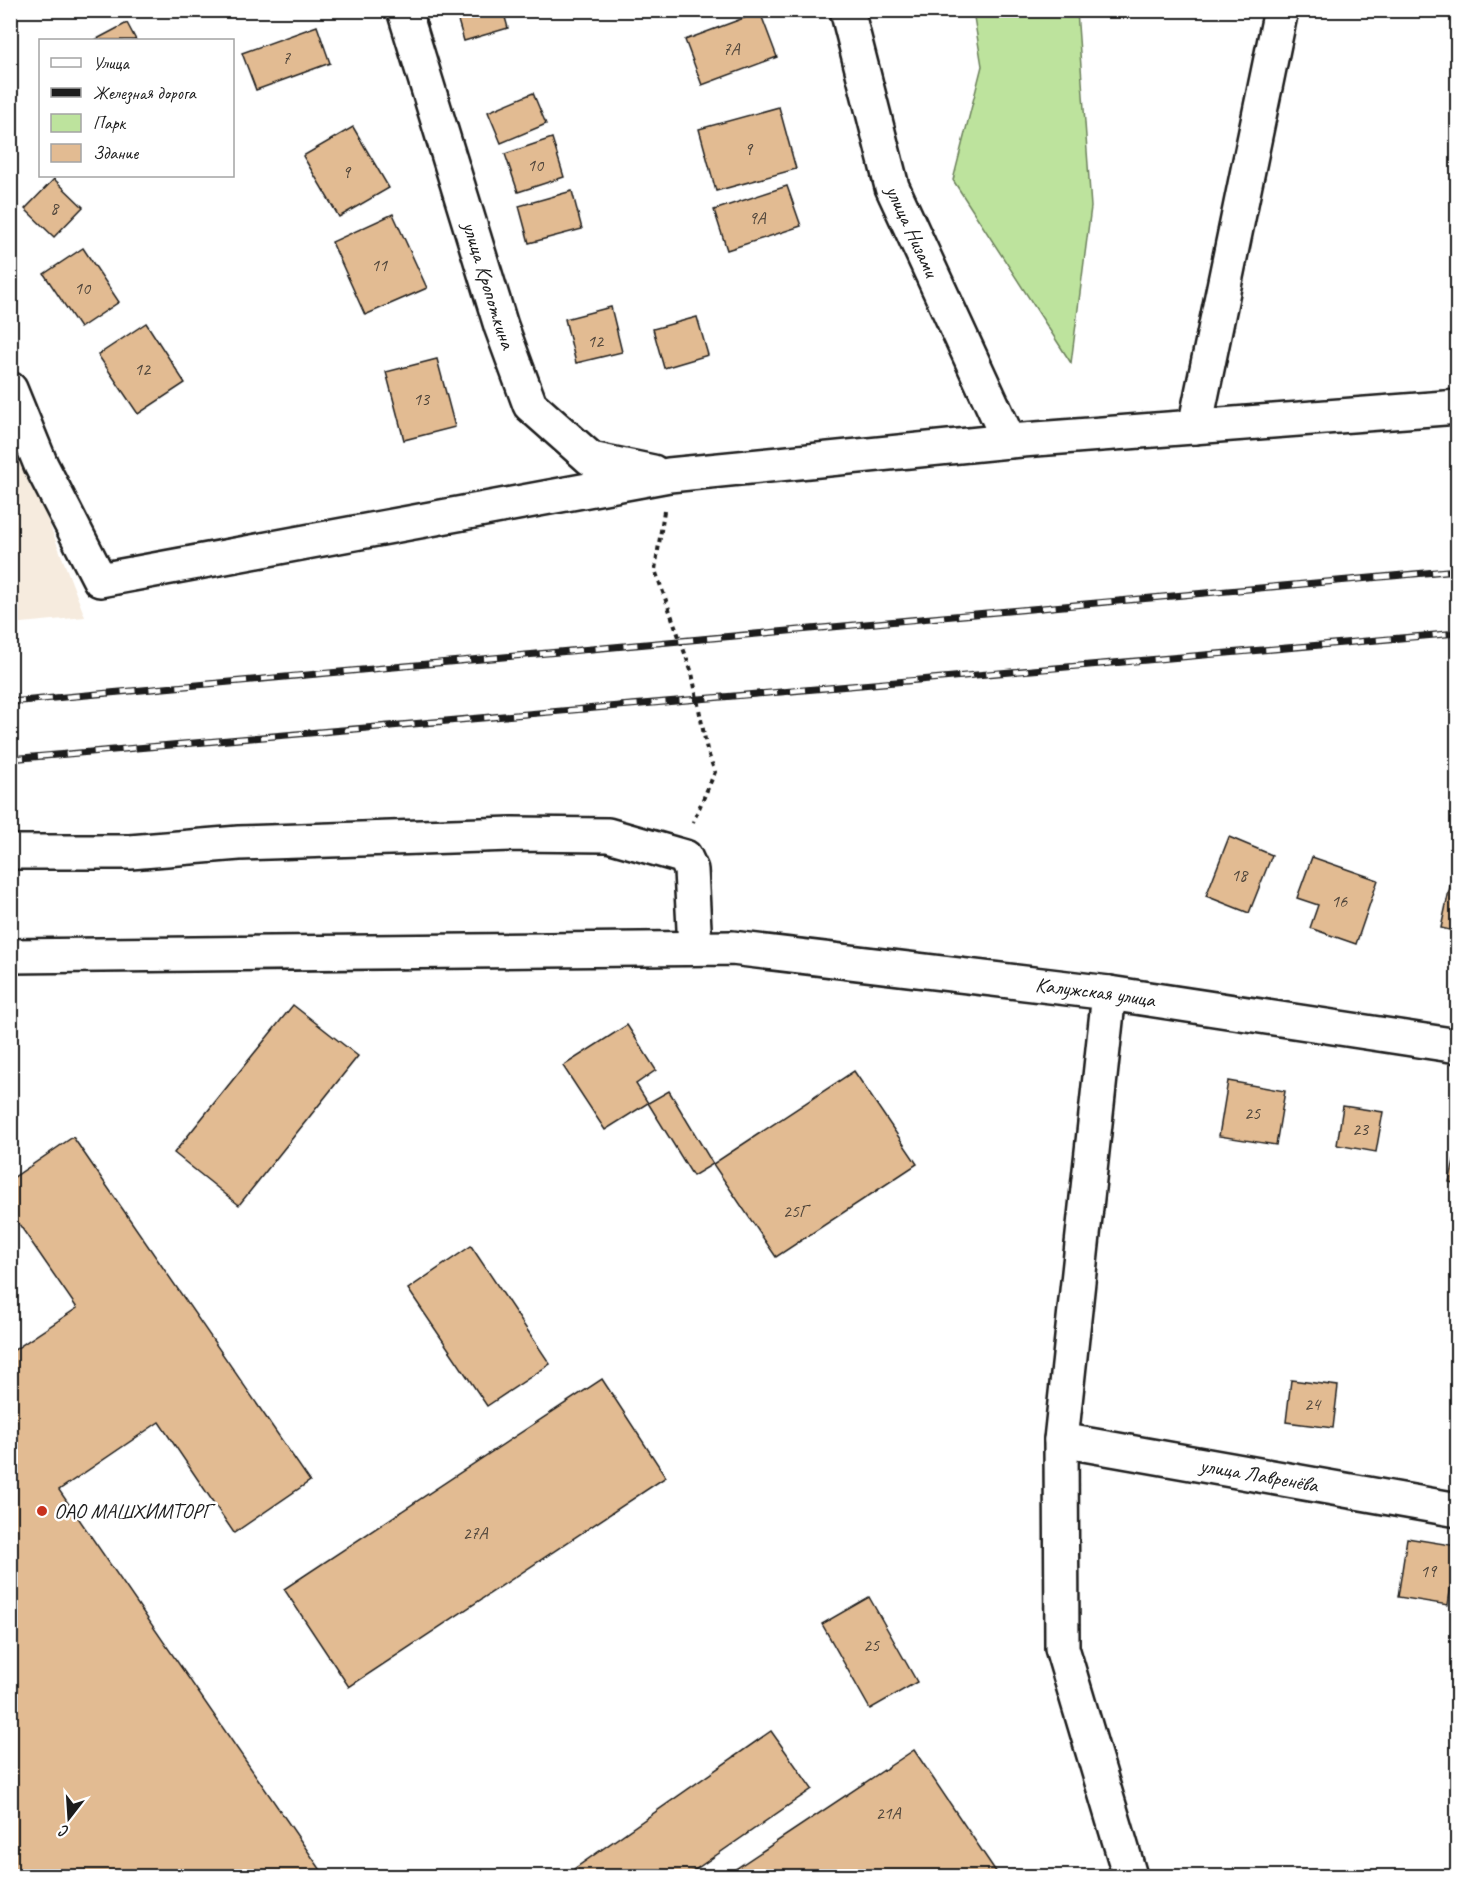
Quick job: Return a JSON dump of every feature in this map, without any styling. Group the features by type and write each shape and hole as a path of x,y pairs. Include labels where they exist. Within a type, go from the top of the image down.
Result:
{"street":[{"name":"улица Кропоткина","path":"404,10 501,326 530,405 591,459 669,475"},
{"name":"улица Низами","path":"847,10 892,187 1009,441"},
{"path":"1195,427 1281,10"},
{"path":"10,389 40,465 100,580 669,475 1009,441 1458,407"},
{"path":"10,434 40,465"},
{"path":"10,852 130,852 239,843 533,834 608,835 678,853 685,857 691,870 695,948"},
{"name":"Калужская улица","path":"10,957 732,948 1109,993 1458,1046"},
{"path":"1109,993 1061,1440 1062,1648 1132,1875"},
{"name":"улица Лавренёва","path":"1061,1440 1458,1510"}],"path":[{"path":"669,475 655,570 692,673 707,750 716,772 678,853"}],"shaded area":[{"path":"11,424 85,617 11,624"}],"green space":[{"path":"973,11 1077,11 1091,207 1071,363 953,180 982,66"}],"building":[{"path":"455,10 503,10 508,28 464,41"},
{"path":"760,12 777,57 702,85 685,40"},
{"path":"127,23 135,39 97,39"},
{"path":"317,26 330,63 256,90 242,53"},
{"path":"533,93 546,124 501,143 488,112"},
{"path":"779,107 796,169 716,191 699,129"},
{"path":"353,127 389,188 339,217 303,156"},
{"path":"552,138 564,177 518,192 505,154"},
{"path":"54,179 83,207 54,237 25,209"},
{"path":"787,186 801,226 727,250 714,210"},
{"path":"572,191 582,229 529,243 519,206"},
{"path":"393,214 427,288 365,315 332,242"},
{"path":"83,248 119,302 80,328 44,274"},
{"path":"611,307 622,352 576,363 565,319"},
{"path":"697,317 708,355 664,368 653,329"},
{"path":"146,323 185,383 138,414 98,355"},
{"path":"437,359 455,427 404,440 386,372"},
{"path":"1229,837 1272,855 1249,913 1206,896"},
{"path":"1312,857 1378,880 1356,944 1310,928 1318,905 1297,898"},
{"path":"1452,877 1458,878 1458,932 1441,928"},
{"path":"293,1005 358,1056 239,1205 174,1153"},
{"path":"627,1025 656,1070 636,1084 648,1103 605,1130 563,1066"},
{"path":"854,1071 917,1164 776,1257 713,1164"},
{"path":"1228,1081 1285,1091 1276,1145 1219,1136"},
{"path":"669,1091 713,1164 693,1176 648,1103"},
{"path":"1343,1106 1383,1112 1376,1152 1337,1145"},
{"name":"ОАО МАШХИМТОРГ","path":"73,1137 310,1481 234,1533 159,1422 59,1490 325,1876 10,1876 10,1353 77,1308 10,1211 10,1180"},
{"path":"1458,1144 1458,1184 1449,1182"},
{"path":"471,1246 550,1364 487,1406 408,1289"},
{"path":"602,1379 666,1477 349,1687 284,1589"},
{"path":"1291,1380 1338,1386 1333,1428 1286,1422"},
{"path":"1407,1538 1457,1546 1448,1605 1398,1597"},
{"path":"869,1597 917,1682 870,1709 822,1624"},
{"path":"771,1731 812,1789 686,1876 579,1876 574,1869"},
{"path":"914,1750 999,1876 725,1876"}],"railway":[{"path":"10,702 1458,570"},
{"path":"10,759 1458,633"}],"place":[{"name":"ОАО МАШХИМТОРГ","path":"42,1511"}]}
